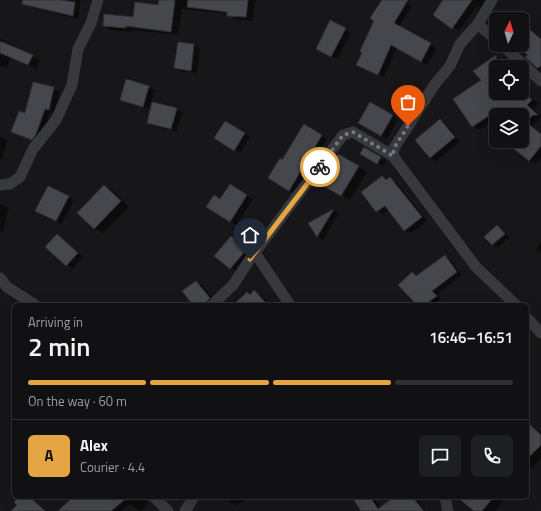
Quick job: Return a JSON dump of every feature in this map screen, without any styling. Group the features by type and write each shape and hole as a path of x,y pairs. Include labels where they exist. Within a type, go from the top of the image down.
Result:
{"street":[{"path":"0,185 10,184 20,177 33,149 56,120 72,85 78,49 91,23 98,0"},
{"path":"393,156 394,148 435,84 450,66 460,44 478,24 492,0"},
{"path":"478,24 489,34"},
{"path":"510,52 541,81"},
{"path":"214,303 233,285 343,135 353,132 393,156 476,267 514,303"},
{"path":"255,253 289,303"},
{"path":"0,278 7,287 32,303"},
{"path":"529,320 541,333"},
{"path":"156,499 166,511"},
{"path":"185,511 193,499"},
{"path":"445,499 448,511"}],"building":[{"path":"23,0 60,0 75,2 73,16 22,4"},
{"path":"159,0 175,0 171,32 126,26 126,28 103,26 104,14 133,17 135,2 158,5"},
{"path":"188,0 248,0 246,17 227,16 227,12 187,7"},
{"path":"382,0 408,0 394,23 431,43 421,62 391,45 378,75 356,65 362,53 360,51 374,21 370,18"},
{"path":"443,0 472,0 452,29 433,15"},
{"path":"330,20 346,28 331,57 316,49"},
{"path":"530,30 541,39 541,66 537,68 525,57 528,55 524,52 529,52"},
{"path":"0,41 33,55 28,65 0,53"},
{"path":"178,42 194,44 191,71 174,68"},
{"path":"496,55 496,60 489,60 489,100 529,100 529,97 532,100 527,105 538,115 533,115 529,119 529,108 489,108 489,116 472,127 453,99 481,80 473,71"},
{"path":"126,79 149,86 143,107 120,100"},
{"path":"33,82 54,87 49,110 45,109 36,134 32,140 11,132 19,111 25,113"},
{"path":"152,102 177,108 171,129 147,123"},
{"path":"370,102 393,115 381,136 358,123"},
{"path":"440,119 455,137 430,158 415,140"},
{"path":"225,121 245,133 234,151 214,138"},
{"path":"304,124 322,135 289,191 268,178 280,158 282,160"},
{"path":"529,124 541,134 541,146 529,161 513,148 529,148"},
{"path":"364,147 381,157 377,164 360,154"},
{"path":"338,154 359,166 341,196 320,184"},
{"path":"382,176 386,180 390,177 422,217 404,231 385,206 376,212 361,192"},
{"path":"230,184 247,195 230,222 206,207 214,195 220,199"},
{"path":"104,185 121,201 94,229 77,213"},
{"path":"48,186 69,196 56,221 35,211"},
{"path":"334,209 317,237 308,223"},
{"path":"497,225 505,234 492,245 484,237"},
{"path":"57,234 78,253 66,266 45,247"},
{"path":"231,236 247,249 230,269 214,256"},
{"path":"445,255 457,272 432,291 437,296 427,303 415,303 398,285 412,272 416,276"},
{"path":"196,281 210,298 205,303 191,303 182,291"},
{"path":"254,290 266,303 235,303 247,292 250,295"},
{"path":"529,424 541,435 541,445 529,457"},
{"path":"17,499 32,499 45,511 11,511 17,505 14,502"},
{"path":"71,499 126,499 111,511 58,511"},
{"path":"353,499 371,499 378,509 391,499 414,499 424,511 361,511"},
{"path":"459,499 492,499 482,511 474,511"}],"way so far":[{"path":"320,167 343,135 353,132 393,156 394,148 408,126"}],"route":[{"path":"250,259 320,167"}]}
